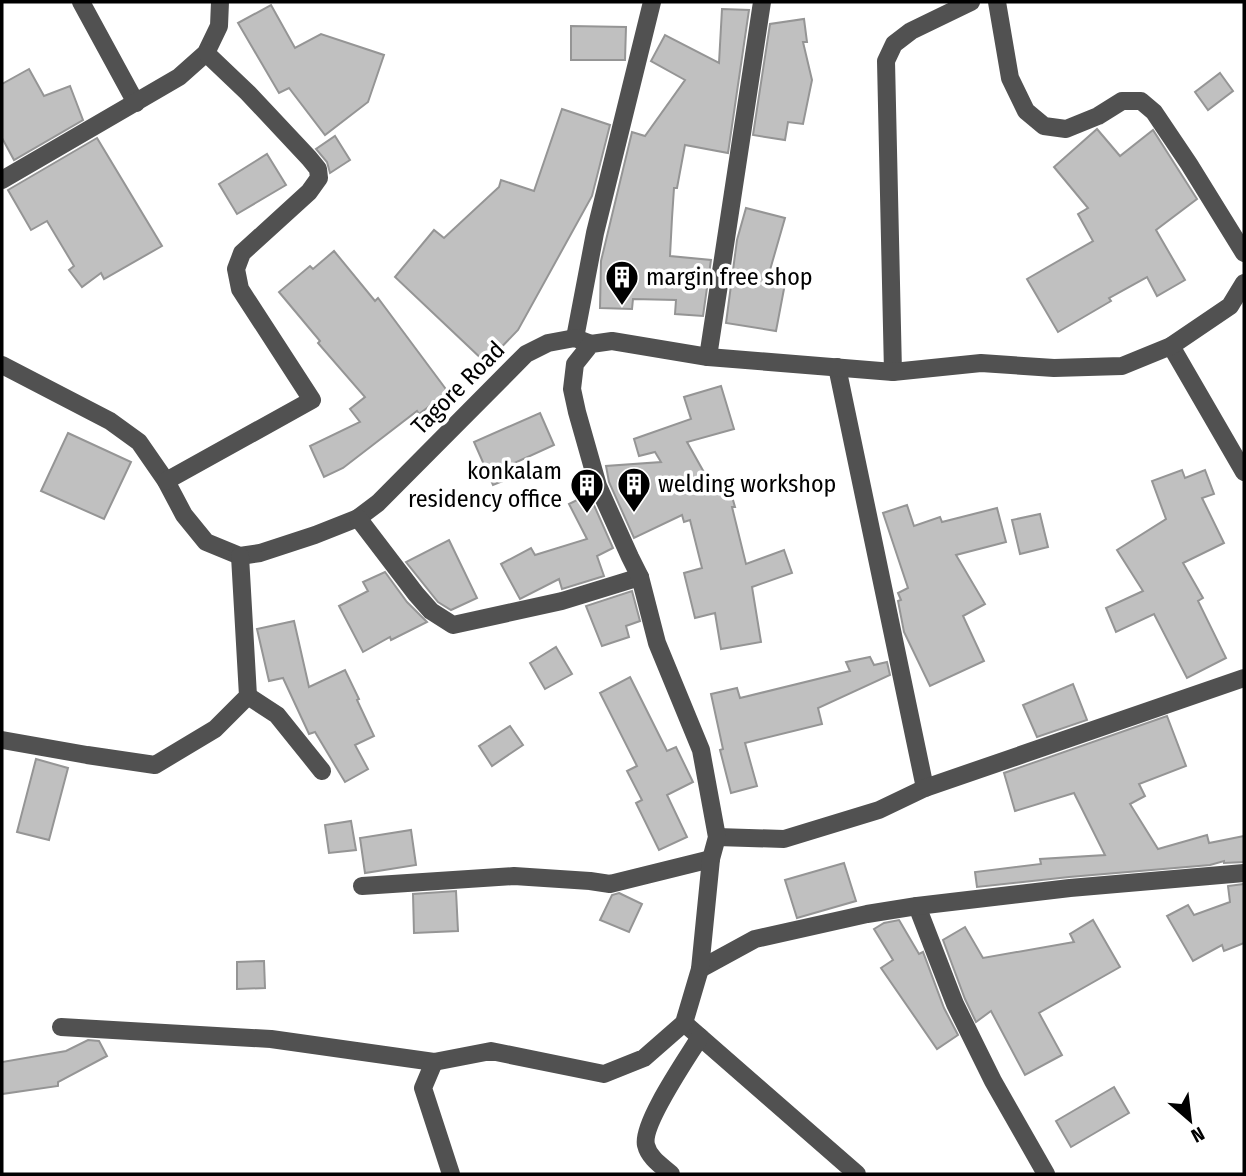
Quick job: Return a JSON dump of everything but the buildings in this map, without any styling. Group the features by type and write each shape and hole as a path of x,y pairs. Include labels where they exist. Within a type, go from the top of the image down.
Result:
{"street":[{"path":"81,2 135,103"},
{"path":"2,180 179,77 206,53 219,26 220,2"},
{"path":"61,1027 271,1038 434,1062 491,1051 604,1074 644,1058 684,1023 700,969 711,859 717,837 701,750 657,643 640,577 598,486 572,390 575,364 583,341 595,233 652,2"},
{"path":"708,357 762,2"},
{"path":"893,372 886,61 894,44 911,31 971,2"},
{"path":"997,2 1010,78 1026,111 1044,126 1066,130 1098,116 1122,101 1141,101 1154,112 1244,253"},
{"path":"166,481 312,400 240,289 236,269 242,253 309,192 319,178 318,169 248,93 206,53"},
{"path":"1237,311 1244,284"},
{"name":"Tagore Road","path":"240,556 285,545 358,518 379,503 526,354 548,343 612,341 708,357 893,372 981,363 1054,368 1122,366 1171,346 1237,311"},
{"path":"1171,346 1244,471"},
{"path":"2,365 67,398 139,442 166,481 184,515 206,542 240,556 248,696 215,729 155,765 2,740"},
{"path":"837,368 925,788"},
{"path":"358,518 415,594 431,611 453,625 562,601 640,577"},
{"path":"717,837 784,839 879,810 925,788 1244,678"},
{"path":"248,696 277,715 322,771"},
{"path":"362,886 514,876 610,884 711,859"},
{"path":"700,969 755,939 867,914 1070,888 1244,873"},
{"path":"917,906 955,1004 993,1081 1046,1174"},
{"path":"684,1023 858,1174"},
{"path":"671,1174 654,1160 646,1146 647,1130 700,1037"},
{"path":"434,1062 423,1088 451,1174"}],"place":[{"name":"margin free shop","path":"622,307"},
{"name":"welding workshop","path":"634,514"},
{"name":"konkalam residency office","path":"587,515"}]}
